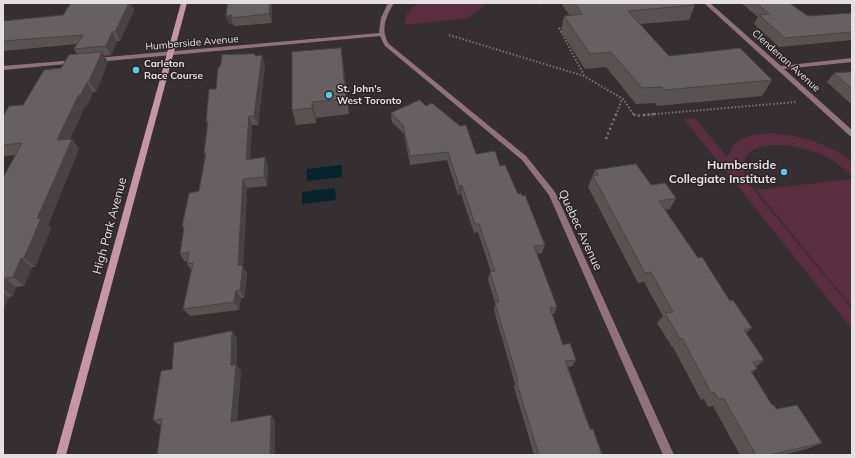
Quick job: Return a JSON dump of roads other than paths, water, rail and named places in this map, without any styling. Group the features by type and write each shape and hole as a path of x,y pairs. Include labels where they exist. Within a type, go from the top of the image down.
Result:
{"street":[{"name":"High Park Avenue","path":"60,455 184,3"},
{"path":"382,34 381,27 383,19 392,3"},
{"name":"Clendenan Avenue","path":"707,3 852,134"},
{"name":"Humberside Avenue","path":"90,61 382,34"},
{"name":"Quebec Avenue","path":"382,34 387,45 524,158 552,194 669,455"},
{"path":"780,68 852,60"},
{"path":"3,68 82,61"}],"water":[{"path":"342,165 342,177 307,181 307,169"},
{"path":"335,188 336,200 302,204 302,192"}],"place":[{"name":"Carleton Race Course","path":"136,70"},
{"name":"St. John's West Toronto","path":"329,95"},
{"name":"Humberside Collegiate Institute","path":"784,172"}]}
